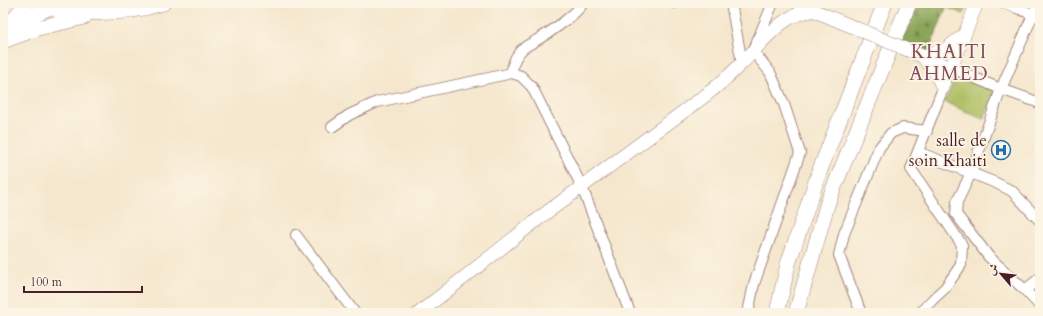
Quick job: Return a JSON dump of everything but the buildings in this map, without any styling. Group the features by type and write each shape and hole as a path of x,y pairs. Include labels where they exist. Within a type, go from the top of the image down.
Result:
{"highway":[{"path":"3,28 15,18 26,3"},
{"path":"92,3 108,5 125,3"},
{"path":"3,37 29,17 50,6 81,12 126,12 163,3"},
{"path":"777,313 788,264 820,170 886,3"},
{"path":"796,313 828,202 909,3"},
{"path":"3,41 45,26 105,12"}],"main road":[{"path":"419,313 542,216 706,95 742,63 777,26 806,7 951,68 976,3"},
{"path":"919,55 946,49 964,35"},
{"path":"919,55 935,72 944,88"}],"street":[{"path":"512,73 513,64 520,51 580,8 583,3"},
{"path":"731,3 742,63"},
{"path":"748,313 754,284 800,153 784,104 770,72 753,51 773,3"},
{"path":"1004,3 1037,16"},
{"path":"1038,3 1037,16 1001,89 971,173 957,202 956,214 989,257 1040,306"},
{"path":"920,313 945,288 961,265 962,245 911,169 951,68 1001,89 1040,103"},
{"path":"332,127 349,115 377,102 512,73 521,76 532,87 582,187 630,313"},
{"path":"861,313 839,254 844,234 879,148 891,133 903,128 927,131"},
{"path":"918,152 996,183 1012,192 1036,209 1040,221"},
{"path":"296,235 354,313"},
{"path":"1025,290 1040,278"}],"green space":[{"path":"919,3 948,3 928,53 900,40"},
{"path":"950,3 968,3 964,14 948,8"},
{"path":"956,76 997,92 983,119 945,102"}],"place":[{"name":"salle de soin Khaiti","path":"1001,150"}],"district":[{"name":"KHAITI AHMED","path":"949,63"}]}
